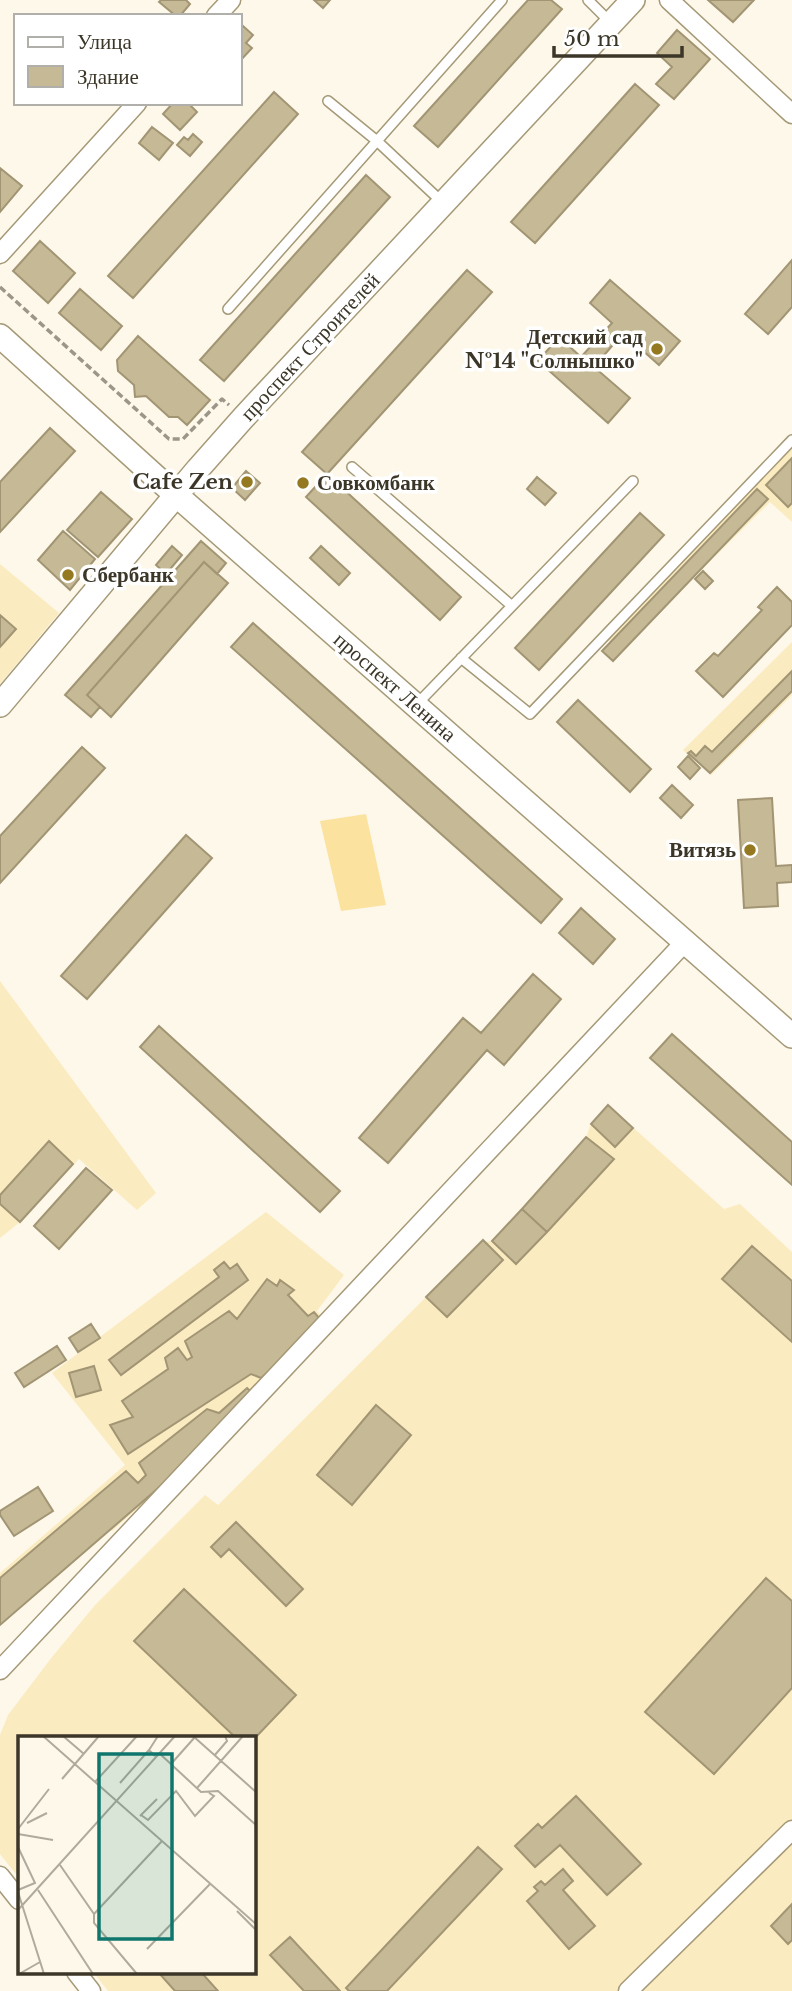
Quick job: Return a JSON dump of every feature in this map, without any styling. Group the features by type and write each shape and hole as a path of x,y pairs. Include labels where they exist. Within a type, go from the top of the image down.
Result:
{"street":[{"path":"218,14 231,0"},
{"name":"проспект Строителей","path":"0,705 244,417 633,0"},
{"path":"669,0 787,105"},
{"path":"0,254 135,105"},
{"name":"проспект Ленина","path":"0,336 792,1036"},
{"path":"0,1670 685,942"},
{"path":"628,1991 792,1830"},
{"path":"0,1876 18,1899"},
{"path":"78,1974 91,1991"}],"lane":[{"path":"228,309 502,0"},
{"path":"588,0 612,23"},
{"path":"328,101 377,141 444,203"},
{"path":"461,658 530,714 792,440"},
{"path":"352,467 512,606"},
{"path":"416,705 633,481"}],"path":[{"path":"0,287 169,439 183,439 222,399 244,417"}],"shaded area":[{"path":"792,435 792,522 770,502 619,651 602,634"},
{"path":"0,564 59,613 0,684"},
{"path":"792,642 792,695 711,775 683,750"},
{"path":"366,814 386,905 341,911 320,821"},
{"path":"0,981 156,1193 137,1210 79,1159 20,1222 0,1238"},
{"path":"608,1105 724,1209 740,1204 792,1252 792,1991 108,1991 95,1974 256,1974 256,1736 18,1736 18,1877 0,1854 0,1735 8,1715 96,1604 205,1495 218,1505 483,1240 492,1241 586,1137 591,1124"},
{"path":"266,1212 344,1275 317,1311 330,1327 225,1431 112,1531 95,1521 0,1617 0,1573 125,1465 52,1373"}],"building":[{"path":"186,0 190,4 182,14 174,14 159,2"},
{"path":"314,0 330,0 323,8"},
{"path":"528,0 551,0 562,9 438,147 414,126"},
{"path":"708,0 754,0 733,22"},
{"path":"242,27 253,35 246,43 252,48 242,59"},
{"path":"677,30 710,59 674,99 656,84 672,67 657,53"},
{"path":"635,84 659,105 535,243 511,222"},
{"path":"274,92 298,114 133,298 108,276"},
{"path":"171,105 190,105 197,112 180,130 163,114"},
{"path":"152,127 173,143 159,160 139,143"},
{"path":"193,134 202,142 190,156 177,145 184,137 188,140"},
{"path":"0,168 22,186 0,212"},
{"path":"366,175 390,197 224,381 200,360"},
{"path":"40,241 75,273 48,303 13,271"},
{"path":"792,260 792,307 768,334 745,314"},
{"path":"467,270 492,292 327,474 302,452"},
{"name":"Детский сад №14 \"Солнышко\"","path":"610,280 680,341 659,365 623,333 594,367 630,398 608,423 538,361 559,337 581,357 612,323 590,303"},
{"path":"80,289 122,326 101,350 59,313"},
{"path":"138,336 210,400 187,425 178,417 169,417 146,396 135,397 134,385 118,371 117,360"},
{"path":"50,428 75,451 0,532 0,482"},
{"path":"792,458 792,503 788,507 766,485"},
{"path":"246,471 260,483 245,500 232,488"},
{"path":"327,474 461,597 440,620 306,497"},
{"path":"537,477 556,493 545,505 527,489"},
{"path":"757,489 768,499 613,661 602,651"},
{"path":"101,492 132,519 98,557 67,530"},
{"path":"640,513 664,535 539,670 515,648"},
{"name":"Сбербанк","path":"63,531 95,559 70,590 38,560"},
{"path":"201,541 226,563 217,574 204,562 87,695 100,707 91,717 65,695"},
{"path":"172,546 182,555 166,574 156,565"},
{"path":"321,546 350,573 339,585 310,558"},
{"path":"204,562 228,583 111,717 87,695"},
{"path":"703,571 713,581 705,589 695,579"},
{"path":"777,587 792,602 792,625 723,697 696,671 714,653 718,656 762,610 758,607"},
{"path":"0,615 16,629 0,647"},
{"path":"253,623 562,899 541,923 231,647"},
{"path":"792,671 792,691 710,773 688,753 691,751 696,756 705,746 712,752"},
{"path":"578,700 651,769 630,792 557,722"},
{"path":"82,747 105,768 0,883 0,836"},
{"path":"688,756 700,768 690,779 678,767"},
{"path":"672,785 693,805 681,818 660,798"},
{"path":"772,798 776,866 792,865 792,882 777,883 778,906 744,908 738,800"},
{"path":"186,835 212,858 87,999 61,976"},
{"path":"581,908 615,939 593,964 559,933"},
{"path":"533,974 561,999 504,1065 487,1050 388,1163 359,1138 463,1018 481,1033"},
{"path":"159,1026 340,1191 320,1212 140,1047"},
{"path":"672,1034 792,1142 792,1185 650,1058"},
{"path":"608,1105 633,1128 615,1147 591,1124"},
{"path":"586,1137 614,1159 547,1232 522,1209"},
{"path":"49,1141 73,1164 20,1222 0,1204 0,1195"},
{"path":"86,1168 112,1190 59,1249 34,1226"},
{"path":"522,1209 547,1232 516,1264 492,1241"},
{"path":"483,1240 503,1260 447,1317 426,1297"},
{"path":"752,1246 792,1281 792,1342 722,1279"},
{"path":"224,1262 230,1269 237,1264 248,1280 121,1375 109,1360 219,1277 214,1270"},
{"path":"267,1279 277,1286 280,1280 294,1290 288,1295 308,1316 314,1312 324,1324 261,1378 251,1374 128,1454 110,1425 133,1417 122,1401 168,1369 165,1358 178,1348 187,1360 192,1357 185,1341 229,1311 237,1319"},
{"path":"91,1324 100,1338 78,1352 69,1338"},
{"path":"57,1346 66,1360 24,1387 15,1373"},
{"path":"94,1366 101,1390 76,1397 69,1373"},
{"path":"247,1388 260,1400 0,1625 0,1578 126,1471 138,1483 146,1475 139,1463 207,1409 219,1413"},
{"path":"376,1405 411,1435 352,1505 317,1475"},
{"path":"38,1487 53,1511 14,1536 0,1511"},
{"path":"236,1522 303,1589 286,1606 229,1549 221,1557 211,1547"},
{"path":"766,1578 792,1601 792,1688 714,1774 645,1712"},
{"path":"184,1589 296,1695 256,1737 234,1736 134,1641"},
{"path":"576,1796 641,1864 607,1895 560,1845 535,1867 515,1846 538,1824 542,1828"},
{"path":"478,1847 502,1869 387,1991 349,1991 346,1988"},
{"path":"563,1869 573,1881 563,1890 595,1926 569,1949 527,1901 538,1891 534,1887 541,1881 545,1885"},
{"path":"792,1904 792,1940 788,1944 771,1926"},
{"path":"290,1937 340,1991 304,1991 270,1955"},
{"path":"160,1974 203,1974 218,1991 175,1991"}],"place":[{"name":"Детский сад №14 \"Солнышко\"","path":"657,349"},
{"name":"Cafe Zen","path":"247,482"},
{"name":"Совкомбанк","path":"303,483"},
{"name":"Сбербанк","path":"68,575"},
{"name":"Витязь","path":"750,850"}]}
